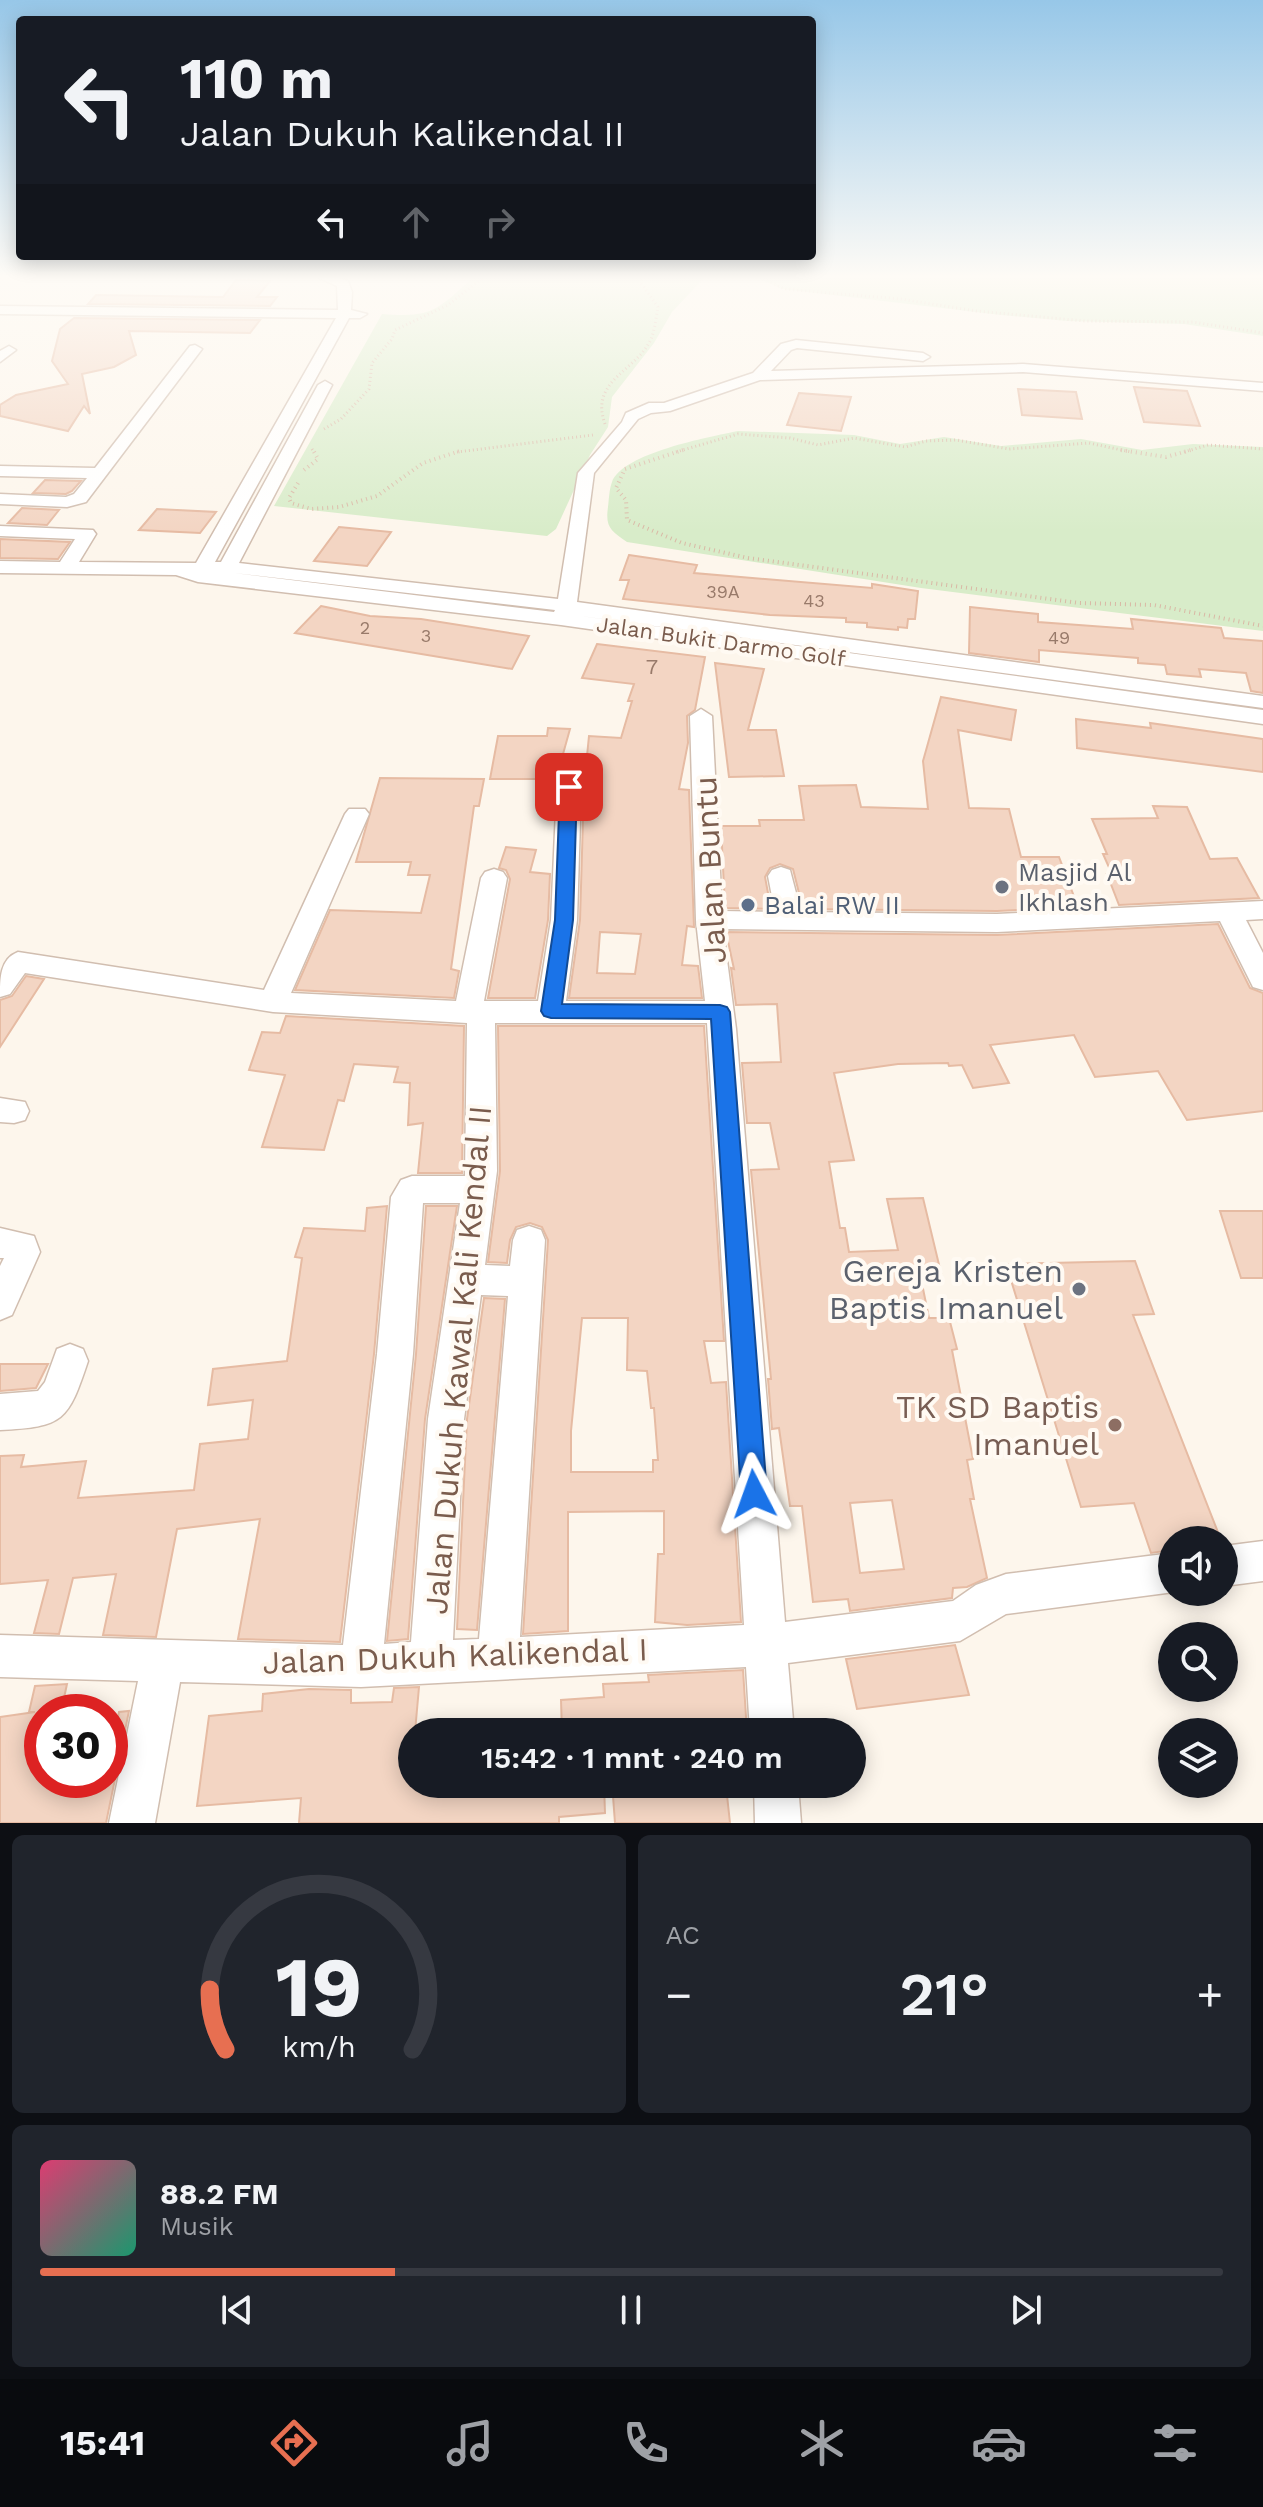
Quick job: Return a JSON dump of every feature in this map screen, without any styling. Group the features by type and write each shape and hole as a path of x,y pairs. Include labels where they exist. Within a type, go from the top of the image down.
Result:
{"street":[{"path":"0,499 76,500 185,362"},
{"path":"193,570 323,362"},
{"path":"225,573 337,362"},
{"path":"758,376 771,362"},
{"path":"967,362 1263,387"},
{"path":"564,613 586,473 629,423 662,414 665,408 758,376 1023,368"},
{"path":"0,471 99,473"},
{"path":"0,531 87,534 66,568"},
{"name":"Jalan Bukit Darmo Golf","path":"0,567 225,573 1263,702"},
{"name":"Jalan Bukit Darmo Golf","path":"564,613 1263,717"},
{"name":"Jalan Buntu","path":"701,716 709,920 720,1012 771,1718"},
{"path":"551,1011 564,920 569,787"},
{"path":"273,1002 357,814"},
{"path":"781,876 790,920"},
{"name":"Jalan Dukuh Kawal Kali Kendal II","path":"431,1660 446,1419 483,1141 474,1012 494,878"},
{"path":"1228,910 1263,980"},
{"path":"709,920 997,923 1263,910"},
{"path":"0,987 9,961 273,1002 474,1012 720,1012"},
{"path":"361,1666 393,1368 407,1197 412,1190 477,1189"},
{"path":"498,1658 529,1240"},
{"path":"0,1304 11,1247"},
{"path":"465,1279 526,1282"},
{"path":"0,1412 48,1409 56,1402 70,1361"},
{"path":"1238,1564 1263,1561"},
{"name":"Jalan Dukuh Kalikendal I","path":"0,1656 361,1666 765,1645 960,1621 990,1599 1006,1594 1158,1575"},
{"path":"132,1823 163,1660"},
{"path":"777,1798 778,1823"}],"path":[{"path":"316,434 341,419 369,389 373,362"},
{"path":"605,427 600,410 606,391 632,362"},
{"path":"311,442 318,459 306,466 289,498 299,507 325,509 377,496 423,463 469,448 600,434"},
{"path":"1263,449 1208,445 1166,457 1089,443 1009,449 956,440 926,441 905,447 854,438 818,445 790,438 738,434 637,463 625,469 616,488 626,500 627,520 682,543 748,558 1079,603 1154,605 1263,626"}],"green space":[{"path":"355,362 639,362 612,397 608,427 590,455 556,529 547,536 274,506"},
{"path":"738,431 854,435 900,444 944,437 1001,446 1081,439 1142,450 1193,444 1263,447 1263,631 921,588 627,542 610,528 607,514 610,492 619,472 668,448"}],"building":[{"path":"53,362 123,362 82,374 90,414 84,406 68,431 0,416 0,405 16,395 68,384"},
{"path":"1134,387 1187,391 1200,426 1144,422"},
{"path":"1018,389 1076,392 1082,419 1022,415"},
{"path":"799,393 851,397 841,431 787,425"},
{"path":"45,480 81,481 66,494 33,493"},
{"path":"22,508 59,510 47,525 8,523"},
{"path":"157,509 216,512 200,533 139,530"},
{"path":"339,527 391,532 367,566 314,561"},
{"path":"0,539 70,542 58,559 0,558"},
{"path":"629,555 697,565 694,573 872,588 872,584 918,591 915,619 908,619 907,628 898,627 898,630 867,627 867,623 846,622 846,618 770,615 623,599 629,580 620,580"},
{"path":"321,606 370,616 421,619 529,636 512,669 295,633"},
{"path":"970,607 1038,614 1038,622 1133,629 1131,619 1221,628 1224,638 1263,641 1263,693 1251,691 1246,673 1199,669 1201,677 1167,674 1165,665 1138,663 1138,658 1039,650 1039,662 969,653"},
{"path":"597,644 705,657 695,710 687,716 688,743 679,789 689,790 694,927 687,926 682,965 698,966 702,998 569,998 580,920 584,786 589,736 621,738 634,684 582,678","holes":["600,932 641,934 635,974 597,973"]},
{"path":"715,663 764,669 748,730 776,730 784,776 729,777"},
{"path":"941,697 1016,710 1011,740 958,730 969,808 1009,809 1021,857 1059,857 1078,907 997,911 803,909 793,869 780,864 770,868 765,877 771,909 725,908 721,826 760,826 759,820 804,820 799,786 856,785 861,807 928,809 923,761"},
{"path":"1076,719 1151,728 1150,723 1263,739 1263,772 1077,748"},
{"path":"548,728 570,729 556,779 490,779 498,736 547,736"},
{"path":"380,778 484,779 479,806 474,806 451,969 459,971 454,998 295,990 330,910 421,913 430,875 408,875 411,862 356,862"},
{"path":"1153,806 1187,807 1210,859 1237,858 1259,898 1119,905 1107,874 1112,874 1103,854 1107,854 1092,819 1158,818"},
{"path":"506,847 536,850 530,872 550,874 548,920 535,998 488,998 510,879 506,870 499,868"},
{"path":"1218,924 1250,988 1263,993 1263,1111 1187,1120 1158,1071 1095,1077 1074,1035 990,1045 1009,1083 973,1088 962,1065 949,1066 948,1063 898,1064 834,1073 854,1160 829,1162 840,1228 845,1228 849,1252 898,1250 887,1199 923,1198 941,1273 920,1274 929,1318 949,1318 957,1349 952,1350 973,1459 967,1460 974,1499 970,1499 987,1578 967,1587 953,1588 952,1598 850,1611 848,1599 813,1602 802,1506 790,1506 779,1428 772,1429 768,1379 771,1379 751,1170 779,1169 770,1123 747,1123 742,1063 781,1062 777,1004 736,1005 731,968 734,969 726,932 997,935","holes":["892,1500 904,1569 860,1573 850,1503"]},
{"path":"26,976 44,979 0,1047 0,1000 12,996"},
{"path":"286,1016 464,1026 462,1173 418,1173 423,1123 408,1125 410,1083 394,1082 398,1067 354,1064 344,1101 338,1100 324,1150 262,1147 285,1075 249,1070 262,1032 280,1033"},
{"path":"498,1026 704,1026 724,1341 704,1341 711,1383 726,1382 741,1622 687,1625 655,1622 658,1554 664,1554 664,1511 568,1512 568,1631 523,1634 548,1240 542,1227 530,1223 516,1227 510,1240 507,1263 488,1262 500,1171","holes":["582,1318 628,1318 627,1370 647,1371 651,1408 654,1408 658,1460 653,1460 653,1472 571,1472 571,1431"]},
{"path":"387,1206 374,1354 340,1642 238,1639 260,1519 177,1529 156,1637 103,1635 116,1574 73,1578 59,1634 34,1633 48,1580 0,1584 0,1456 24,1455 21,1467 86,1461 78,1498 194,1490 200,1444 248,1439 253,1400 208,1405 213,1369 287,1361 302,1258 295,1257 304,1228 365,1231 367,1208"},
{"path":"426,1206 457,1206 425,1419 408,1639 387,1641 416,1354"},
{"path":"1220,1211 1263,1211 1263,1278 1241,1278"},
{"name":"TK SD Baptis Imanuel","path":"1135,1261 1154,1314 1133,1315 1216,1526 1158,1526 1158,1552 1151,1553 1134,1503 1081,1507 1006,1264"},
{"path":"484,1298 505,1299 477,1630 457,1629 467,1419"},
{"path":"0,1364 48,1364 36,1388 0,1391"},
{"path":"955,1645 969,1695 857,1709 846,1659"},
{"path":"743,1670 746,1718 562,1718 561,1700 604,1697 603,1684 649,1682 648,1675"},
{"path":"67,1684 65,1694 33,1694 35,1686"},
{"path":"419,1687 416,1718 398,1718 398,1798 604,1798 605,1813 559,1817 559,1823 299,1823 301,1798 197,1806 209,1716 262,1711 263,1694 309,1689 351,1690 351,1703 392,1702 394,1688"},
{"path":"24,1714 24,1798 111,1798 106,1823 0,1823 0,1717"},
{"path":"613,1798 727,1798 730,1823 615,1823"}],"place":[{"name":"Masjid Al Ikhlash","path":"1002,887"},
{"name":"Balai RW II","path":"748,905"},
{"name":"Gereja Kristen Baptis Imanuel","path":"1079,1289"},
{"name":"TK SD Baptis Imanuel","path":"1115,1425"}],"route":[{"path":"569,787 564,920 551,1011 720,1012 754,1494"}]}
